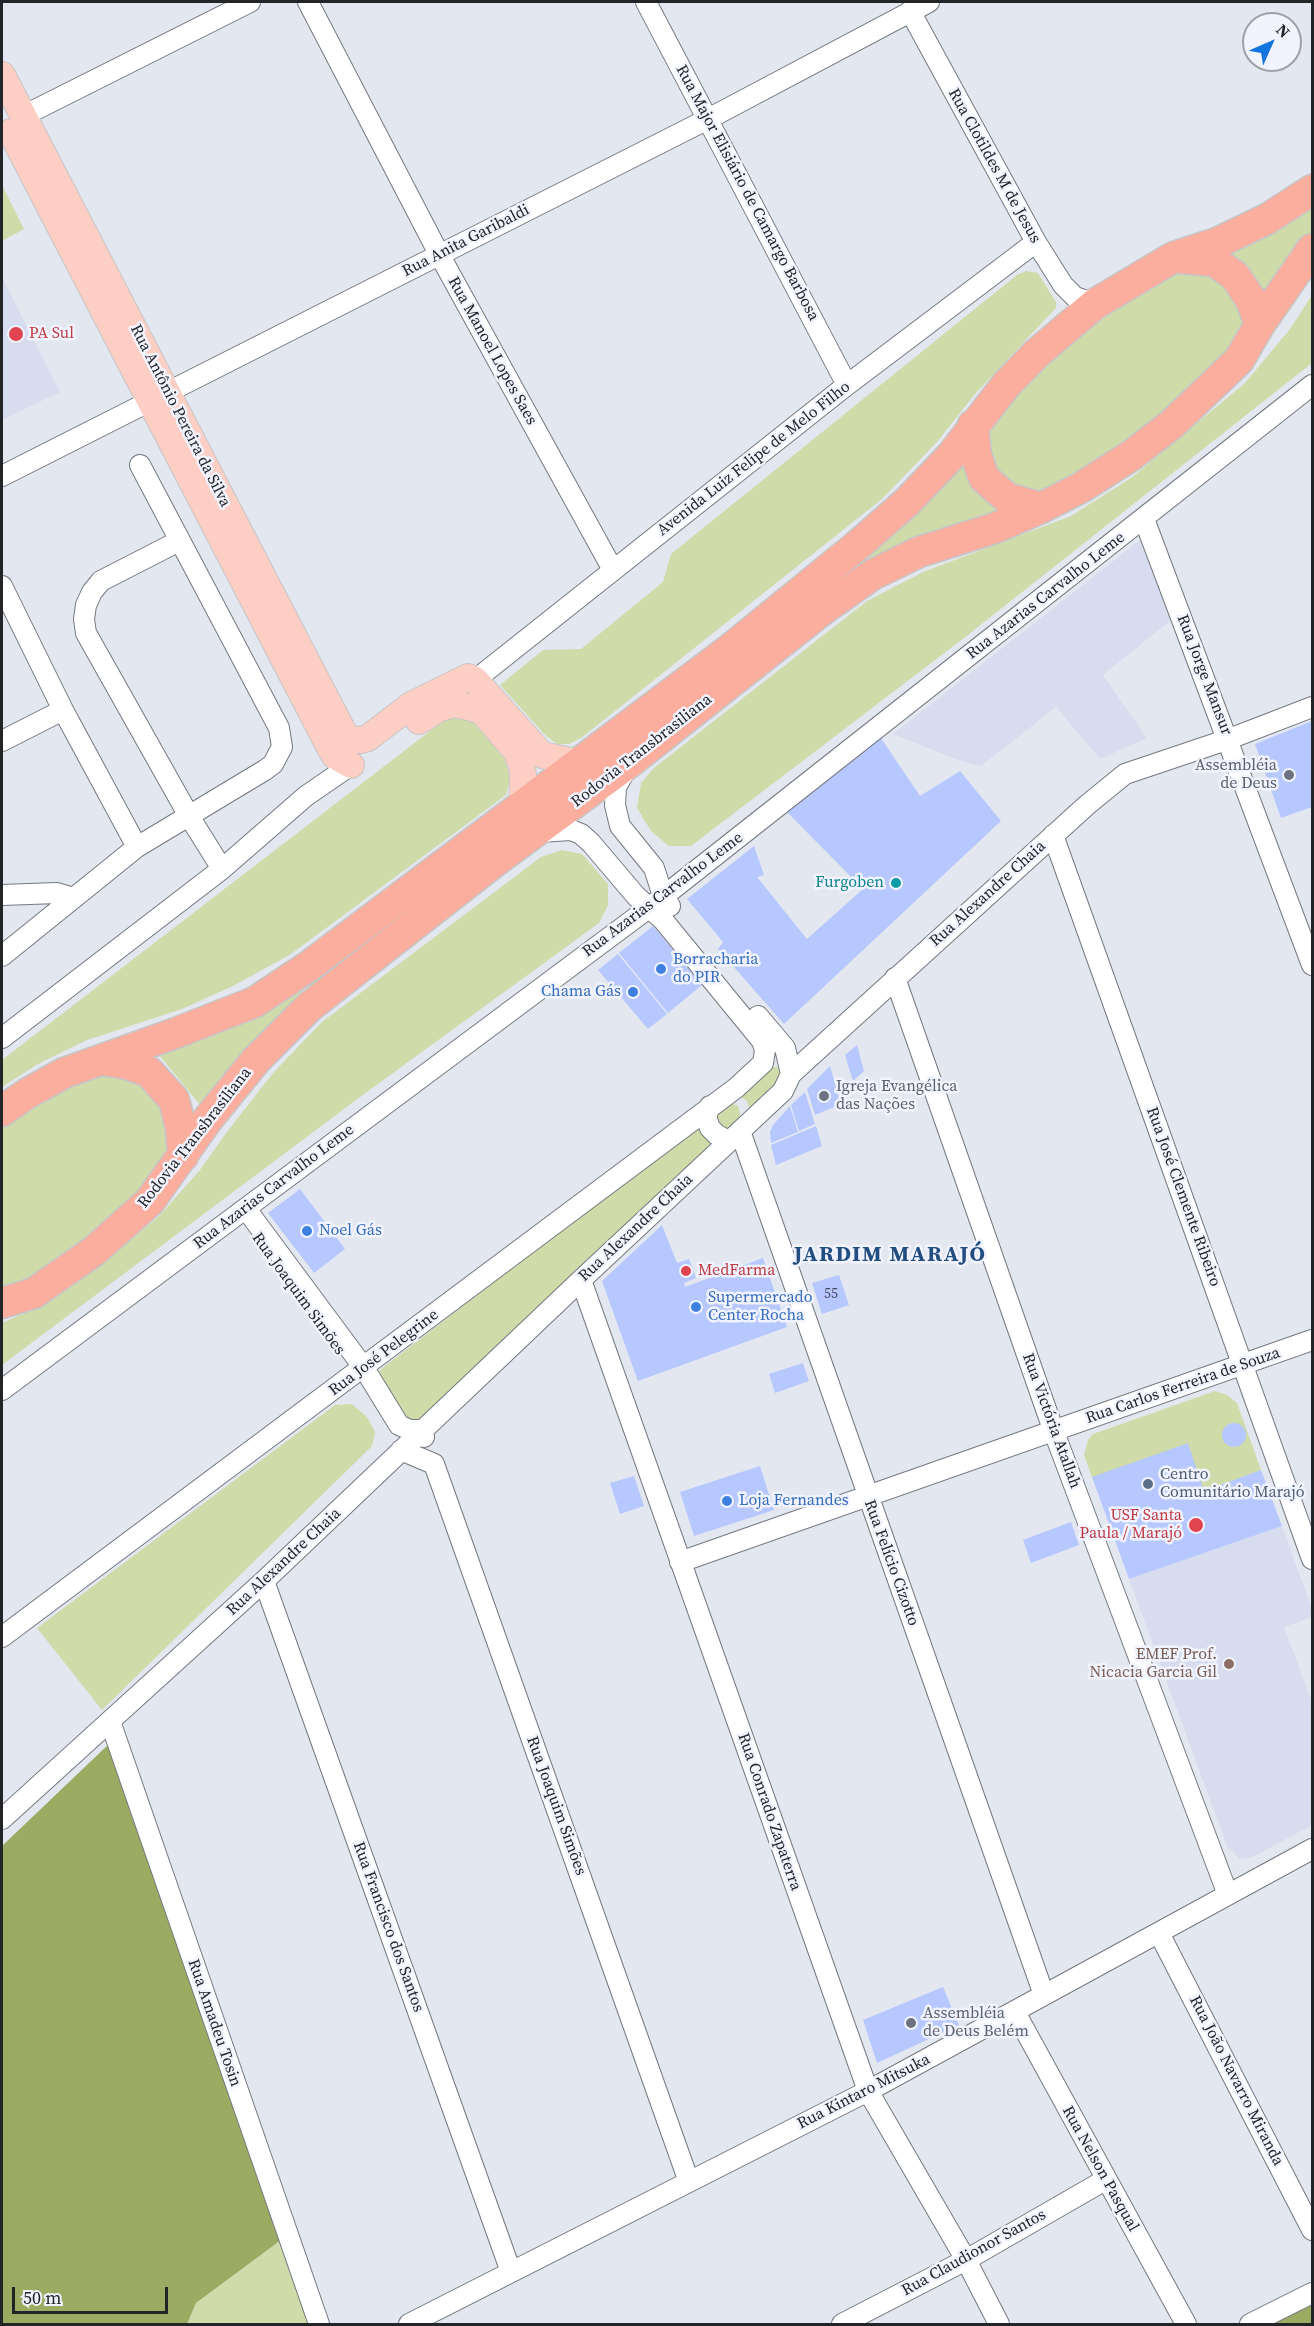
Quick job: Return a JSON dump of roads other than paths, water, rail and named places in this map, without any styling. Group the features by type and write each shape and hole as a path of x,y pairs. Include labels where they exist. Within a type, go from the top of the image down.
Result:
{"highway":[{"name":"Rodovia Transbrasiliana","path":"2,1111 64,1073 173,1035 255,1002 309,966 729,650 858,545 906,502 951,456 1006,385 1036,354 1095,304 1174,257 1217,243 1267,219 1312,190"},
{"name":"Rodovia Transbrasiliana","path":"2,1303 34,1293 94,1251 150,1201 208,1119 256,1060 309,1007 534,833 630,762 821,611 872,575 919,552 995,528 1041,508 1132,455 1172,424 1239,360 1260,324 1312,249"},
{"path":"1174,257 1214,261 1235,276 1250,298 1260,324"},
{"path":"973,425 976,455 984,478 1007,498 1041,508"},
{"path":"102,1060 127,1064 149,1072 174,1100 181,1128 183,1156"}],"main road":[{"name":"Rua Antônio Pereira da Silva","path":"2,75 12,114 159,397 329,746 335,756 351,765 358,738 159,397"},
{"path":"358,738 411,705 463,678 475,680 542,755 580,762"},
{"path":"351,765 438,709 452,704 470,706 482,711 516,751 524,775 522,806"}],"street":[{"path":"12,114 250,2"},
{"name":"Rua Manoel Lopes Saes","path":"308,2 439,254 613,570"},
{"name":"Rua Major Elisiário de Camargo Barbosa","path":"646,2 847,385"},
{"name":"Rua Anita Garibaldi","path":"2,477 708,119 929,2"},
{"name":"Rua Clotildes M de Jesus","path":"910,11 1036,242 1063,285 1075,297 1095,304"},
{"name":"Avenida Luiz Felipe de Melo Filho","path":"475,680 847,385 1036,242"},
{"name":"Rua Azarias Carvalho Leme","path":"2,1390 657,901 1312,385"},
{"path":"2,956 137,847 273,764 282,747 279,728 140,465"},
{"name":"Rua Jorge Mansur","path":"1144,519 1228,739 1305,917 1312,965"},
{"path":"179,541 101,581 92,592 86,605 84,619 86,633 189,816 222,869"},
{"path":"2,586 63,710 137,847"},
{"name":"Rua Alexandre Chaia","path":"2,1819 264,1581 783,1091 791,1074 1053,835 1125,774 1312,707"},
{"path":"2,741 63,710"},
{"path":"630,762 616,787 615,806 620,826 654,868 657,901"},
{"path":"2,1038 222,869 306,796 351,765"},
{"path":"534,833 560,829 581,834 636,896 657,901 675,915 785,1048 791,1074"},
{"name":"Rua José Clemente Ribeiro","path":"1053,835 1312,1559"},
{"path":"2,895 57,893 73,898"},
{"name":"Rua José Pelegrine","path":"2,1637 360,1371 717,1101 763,1063 765,1050 762,1041 663,920 657,901"},
{"name":"Rua Victória Atallah","path":"895,978 1054,1432 1228,1895"},
{"path":"717,1101 740,1103 746,1115 739,1132 717,1135 710,1128 706,1117 717,1101"},
{"name":"Rua Felício Cizotto","path":"739,1132 1044,1995"},
{"name":"Rua Joaquim Simões","path":"242,1211 360,1371"},
{"name":"Rua Conrado Zapaterra","path":"581,1280 868,2091 966,2260 999,2325"},
{"name":"Rua Carlos Ferreira de Souza","path":"680,1562 1312,1340"},
{"path":"360,1371 399,1425 410,1430 422,1430"},
{"path":"360,1371 401,1450 434,1464"},
{"name":"Rua Joaquim Simões","path":"422,1430 427,1452 434,1464 689,2182"},
{"name":"Rua Francisco dos Santos","path":"264,1581 512,2272"},
{"name":"Rua Amadeu Tosin","path":"110,1721 319,2325"},
{"name":"Rua Kintaro Mitsuka","path":"409,2325 868,2091 1228,1895 1310,1858"},
{"name":"Rua João Navarro Miranda","path":"1159,1933 1312,2230"},
{"name":"Rua Nelson Pasqual","path":"1015,2012 1186,2325"},
{"name":"Rua Claudionor Santos","path":"842,2325 966,2260 1105,2180"},
{"path":"1250,2325 1312,2292"}],"place":[{"name":"PA Sul","path":"16,334"},
{"name":"Assembléia de Deus","path":"1289,775"},
{"name":"Furgoben","path":"896,883"},
{"name":"Borracharia do PIR","path":"661,969"},
{"name":"Chama Gás","path":"633,992"},
{"name":"Igreja Evangélica das Nações","path":"824,1096"},
{"name":"Noel Gás","path":"307,1231"},
{"name":"MedFarma","path":"686,1271"},
{"name":"Supermercado Center Rocha","path":"696,1307"},
{"name":"Centro Comunitário Marajó","path":"1148,1484"},
{"name":"Loja Fernandes","path":"727,1501"},
{"name":"USF Santa Paula / Marajó","path":"1196,1525"},
{"name":"EMEF Prof. Nicacia Garcia Gil","path":"1229,1664"},
{"name":"Assembléia de Deus Belém","path":"911,2023"}],"district":[{"name":"JARDIM MARAJÓ","path":"890,1255"}]}
